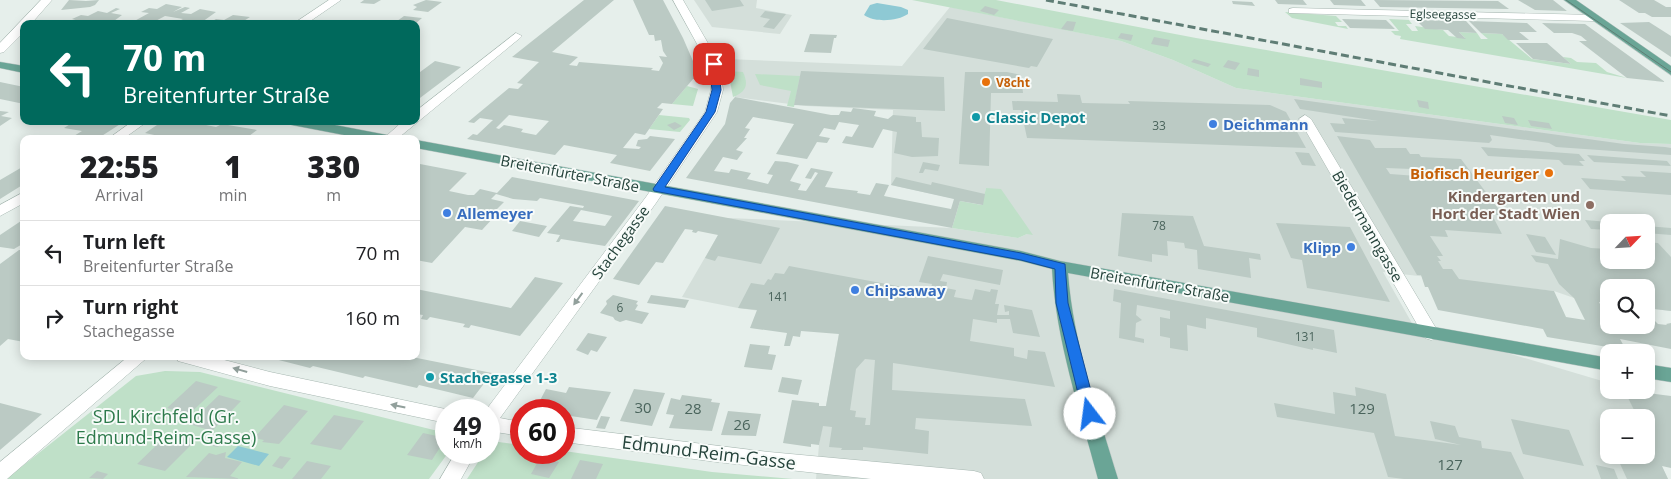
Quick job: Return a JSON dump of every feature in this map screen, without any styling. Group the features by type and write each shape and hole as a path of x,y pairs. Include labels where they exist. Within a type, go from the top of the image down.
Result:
{"main road":[{"path":"1569,0 1671,71"},
{"path":"0,65 20,69"},
{"path":"313,125 367,135"},
{"name":"Breitenfurter Straße","path":"420,145 1021,256 1060,266 1600,363"},
{"path":"1060,266 1062,303 1073,353 1108,479"},
{"path":"1655,372 1671,375"}],"street":[{"path":"28,20 47,0"},
{"path":"304,20 336,0"},
{"name":"Stachegasse","path":"500,407 700,131 711,112 717,90 714,64 678,0"},
{"name":"Eglseegasse","path":"1292,11 1594,18"},
{"path":"0,50 20,28"},
{"path":"420,114 516,36"},
{"name":"Biedermanngasse","path":"1305,119 1431,334"},
{"path":"120,135 136,125"},
{"path":"393,135 406,125"},
{"path":"0,212 20,199"},
{"path":"0,473 137,360"},
{"path":"199,360 270,379 435,414"},
{"name":"Edmund-Reim-Gasse","path":"575,435 715,454 902,474 974,479"},
{"path":"450,479 459,464"}],"shaded area":[{"path":"694,0 757,0 756,8 792,15 780,34 712,27"},
{"path":"950,7 1121,41 1173,60 1236,88 1640,143 1671,144 1671,311 1655,309 1655,279 1600,279 1600,302 1574,298 1554,291 1383,272 1413,325 1600,380 1600,399 1629,399 1634,409 1600,409 1600,464 1655,464 1655,453 1668,479 816,479 819,445 841,322 738,308 682,297 728,218 952,228 1018,238 1027,234 986,188 983,205 891,185 893,110 806,106 735,97 727,59 902,66"}],"green space":[{"path":"912,0 996,0 1196,38 1671,120 1671,144 1640,143 1236,88 1173,60 1121,41"},
{"path":"1285,12 1336,16 1342,22 1335,22 1338,26 1346,26 1348,29 1292,18"},
{"path":"1389,19 1409,20 1412,24 1406,24 1412,31 1418,31 1415,26 1443,30 1449,36 1465,38 1459,32 1477,33 1481,39 1488,39 1481,33 1502,34 1532,59 1571,64 1563,57 1571,58 1577,62 1596,63 1607,72 1627,78 1400,39 1401,36 1395,35 1391,31 1399,31"},
{"path":"728,71 743,72 746,81 745,88 741,93 733,97"},
{"path":"755,74 800,76 794,107 787,106 791,91 760,85"},
{"path":"687,86 698,89 693,106 672,104"},
{"path":"659,115 689,118 690,120 680,132 649,129"},
{"path":"986,188 1001,189 1033,235 1027,234 1018,238 952,228 960,201 982,205"},
{"name":"SDL Kirchfeld (Gr. Edmund-Reim-Gasse)","path":"165,371 200,372 435,430 435,464 440,464 429,479 6,479 136,376"},
{"path":"500,442 510,444 510,464 575,464 575,453 712,472 793,479 467,479 477,464 500,464"}],"water":[{"path":"877,3 901,7 908,10 908,14 886,20 869,18 864,15 870,5"},
{"path":"238,446 269,454 259,466 227,457"}],"building":[{"path":"69,0 99,0 90,7 61,10"},
{"path":"364,0 381,0 374,4 360,3"},
{"path":"426,0 442,2 428,12 413,10 417,7 413,5"},
{"path":"584,0 614,0 552,52 578,57 569,65 577,66 579,62 653,68 651,70 659,71 663,63 659,56 667,57 663,51 661,40 655,41 654,35 649,35 633,0 663,0 696,68 697,79 693,79 672,104 662,103 657,108 663,109 645,135 635,133 623,148 639,149 641,147 636,146 638,140 647,139 650,136 675,139 650,171 610,163 617,155 564,145 555,155 467,139 473,134 477,135 493,120 480,118 474,123 468,122 509,88 518,89 523,84 517,83 539,62 512,57","holes":["509,115 549,121 536,135 521,132 523,129 504,125 499,129 496,128"]},
{"path":"705,0 740,0 744,6 712,11"},
{"path":"1275,0 1303,0 1307,5 1278,4"},
{"path":"1330,0 1361,0 1366,6 1334,5"},
{"path":"1374,0 1498,1 1509,9 1380,7"},
{"path":"1518,0 1553,0 1567,11 1535,10"},
{"path":"1619,0 1654,0 1666,7 1671,7 1671,17 1652,17 1645,13 1639,13"},
{"path":"1232,1 1252,2 1255,6 1233,4"},
{"path":"166,4 182,7 173,12 185,7 190,8 181,13 191,14 200,9 216,12 205,20 181,20 183,19 165,16 158,20 136,20 149,13 141,12 149,8 157,9"},
{"path":"985,6 999,10 994,15 980,11"},
{"path":"116,8 120,9 111,13 122,15 115,20 72,19 81,15 88,16 98,11 107,13"},
{"path":"765,11 786,14 774,29 763,27 770,19 760,17"},
{"path":"233,15 250,17 245,20 224,20"},
{"path":"404,16 422,18 420,20 398,20"},
{"path":"947,18 1053,39 1037,67 1031,66 1029,68 923,49"},
{"path":"1342,19 1386,20 1395,29 1350,28"},
{"path":"1416,20 1466,21 1477,33 1459,32 1466,39 1457,38 1448,30 1425,29"},
{"path":"1067,21 1076,22 1073,31 1061,29"},
{"path":"1469,21 1527,23 1537,32 1519,32 1529,40 1508,40 1502,34 1481,33"},
{"path":"1649,22 1671,36 1671,57 1620,23"},
{"path":"1542,23 1585,24 1665,82 1627,78 1579,41 1587,41 1581,36 1572,33 1554,33"},
{"path":"1121,33 1133,35 1131,41 1118,38"},
{"path":"810,34 837,35 834,38 831,53 804,52"},
{"path":"1154,37 1170,40 1168,47 1151,44"},
{"path":"1516,43 1547,43 1571,64 1533,59"},
{"path":"1194,59 1211,64 1208,67 1191,62"},
{"path":"1228,60 1240,63 1235,70 1223,67"},
{"path":"435,61 461,67 420,98 420,72"},
{"path":"1248,68 1259,70 1259,77 1247,75"},
{"path":"801,71 944,77 945,111 794,105"},
{"name":"Classic Depot","path":"965,72 1007,72 1021,75 1023,93 991,93 989,166 959,164"},
{"path":"1300,78 1322,82 1322,88 1300,85"},
{"path":"0,82 20,86 20,103 0,99"},
{"path":"1057,94 1080,95 1082,103 1130,104 1128,101 1270,105 1286,112 1306,148 1027,138 1021,110 1013,110 1012,101 1058,102"},
{"path":"735,97 831,115 839,115 841,111 851,112 853,108 876,111 874,116 888,119 893,115 916,117 916,122 921,122 922,137 939,138 938,156 912,157 894,153 897,132 883,129 873,148 842,143 846,136 852,137 859,125 839,122 835,130 824,128 819,136 830,138 827,143 817,142 807,159 776,154 794,124 753,117 745,128 750,129 744,138 747,138 736,150 743,152 737,160 723,157 714,171 729,173 731,169 751,173 747,179 768,184 773,175 767,174 775,161 787,162 799,165 790,181 801,184 798,190 806,191 818,173 815,172 811,179 805,178 811,168 833,172 825,187 858,191 857,193 870,195 876,183 889,185 884,196 951,209 954,199 891,185 896,177 931,185 932,182 985,194 983,205 960,201 952,228 686,178 725,124 730,103"},
{"path":"1294,99 1624,144 1665,147 1671,148 1671,155 1556,147 1549,143 1490,135 1492,140 1489,143 1335,132 1330,123 1345,124 1342,118 1378,121 1300,109"},
{"path":"1417,100 1428,102 1429,109 1419,107"},
{"path":"0,111 9,112 1,116 12,118 0,126"},
{"path":"1502,116 1514,118 1518,125 1505,123"},
{"path":"1528,120 1549,123 1552,129 1531,126"},
{"path":"675,122 682,126 674,130 667,125"},
{"path":"69,125 119,125 103,135 76,135 82,131 64,128"},
{"path":"157,125 206,125 216,127 228,125 257,130 250,135 154,135 145,133"},
{"path":"1337,136 1370,140 1375,148 1406,148 1410,154 1419,154 1421,157 1461,159 1503,215 1492,215 1502,234 1445,230 1448,237 1430,236 1443,256 1437,256 1441,261 1438,261 1443,269 1452,269 1459,279 1554,291 1566,317 1585,320 1574,298 1559,284 1548,264 1536,262 1531,255 1558,259 1560,239 1591,248 1600,249 1600,269 1655,269 1655,243 1658,243 1671,257 1671,311 1655,309 1655,279 1600,279 1600,334 1655,334 1655,321 1658,324 1667,325 1671,323 1671,349 1655,346 1655,344 1620,339 1623,344 1600,344 1600,346 1547,337 1543,329 1438,310 1428,287 1425,287 1421,275 1417,275","holes":["1386,168 1412,169 1417,176 1390,174"]},
{"path":"1481,147 1579,154 1585,161 1579,161 1584,166 1564,165 1559,160 1488,156"},
{"path":"1295,152 1309,153 1316,166 1302,165"},
{"path":"1587,155 1667,161 1671,166 1594,162"},
{"path":"923,162 940,165 938,171 925,169 923,173 919,173"},
{"path":"420,164 467,173 449,191 468,195 474,195 480,189 497,193 512,177 639,201 605,246 561,239 559,242 556,242 560,235 547,233 570,206 583,208 584,206 540,198 537,201 513,199 496,194 491,199 504,202 490,216 494,217 482,230 465,227 432,263 420,261","holes":["581,210 612,216 605,226 573,221"]},
{"path":"20,168 20,186 0,199 0,180"},
{"path":"1640,171 1671,173 1671,195 1590,189 1581,178 1626,181 1621,176 1646,177"},
{"path":"665,206 780,228 761,264 718,256 715,261 705,258 718,235 698,231 696,233 692,232 693,230 685,229 663,263 656,262 639,285 613,279"},
{"path":"1122,213 1193,216 1204,246 1260,254 1261,260 1249,258 1251,278 1198,269 1197,250 1185,248 1184,243 1167,241 1168,256 1152,254 1152,262 1118,256"},
{"path":"1585,220 1600,221 1600,230 1591,229"},
{"path":"520,221 547,226 539,237 512,231"},
{"path":"20,222 20,245 14,249 0,247 0,235"},
{"path":"1276,223 1350,227 1390,302 1307,288 1302,260 1291,258"},
{"path":"1655,227 1671,228 1671,235 1655,234"},
{"path":"1526,234 1545,237 1556,255 1536,252"},
{"path":"20,250 20,341 8,339 0,346 0,264"},
{"path":"928,256 1003,270 1000,285 943,274 940,281 947,282 946,288 956,290 954,297 972,300 975,289 990,292 991,289 998,290 995,304 999,304 997,315 1009,315 1009,311 1005,312 1004,305 1032,310 1040,337 1013,333 1010,319 997,319 997,323 973,319 970,341 1014,348 1014,356 1027,359 1028,350 1045,352 1055,387 893,363 892,390 1025,399 1032,426 916,418 915,429 929,431 928,454 863,447 863,450 841,450 842,448 829,447 832,427 823,426 819,445 811,444 811,447 783,443 792,400 819,403 819,406 826,406 839,334 801,331 800,337 793,336 790,346 784,346 787,333 750,328 757,310 738,308 751,283 764,285 768,279 771,280 775,273 784,274 789,266 930,292 932,284 919,282","holes":["865,359 875,360 870,425 865,425 866,418 855,417 856,411 850,410 856,369"]},
{"path":"535,277 563,283 520,336 471,325 469,328 463,327 465,324 430,317 427,320 421,319 423,315 420,315 420,290 511,308"},
{"path":"1114,289 1334,330 1337,353 1313,348 1313,350 1257,337 1257,328 1206,318 1206,329 1187,325 1188,351 1170,348 1170,338 1160,336 1160,317 1170,319 1170,311 1137,305 1136,315 1142,320 1136,323 1135,337 1144,339 1144,343 1119,338 1121,303 1113,301"},
{"path":"613,295 638,301 635,310 649,313 642,324 626,320 620,322 613,317 600,313 607,304 606,301"},
{"path":"651,295 689,300 685,308 647,303"},
{"path":"588,333 607,337 597,352 591,350 588,355 576,350"},
{"path":"750,344 770,346 768,354 776,355 772,370 744,367"},
{"name":"Stachegasse 1-3","path":"420,359 492,373 473,398 419,385 417,388 313,366 310,368 279,360"},
{"path":"782,377 802,380 798,395 778,392"},
{"path":"196,381 218,387 183,420 168,416 174,410 167,408"},
{"path":"569,387 611,392 597,420 575,417 575,399 541,399 546,389 566,393"},
{"path":"1355,387 1386,394 1395,436 1461,445 1435,439 1430,421 1455,426 1459,437 1481,441 1482,448 1511,452 1524,479 1404,479 1388,477 1374,433 1277,417 1274,403 1335,414 1333,392 1356,396"},
{"path":"634,389 665,393 652,426 620,421"},
{"path":"1655,394 1671,396 1671,468 1662,466 1668,479 1627,479 1620,464 1655,464 1655,409 1634,409 1628,399 1655,399"},
{"path":"219,395 241,401 212,431 189,424"},
{"path":"682,395 712,399 711,402 720,403 712,431 669,428 674,415 666,414 671,398 680,400"},
{"path":"0,403 42,414 0,450"},
{"path":"284,405 308,411 279,444 262,442 264,440 254,438"},
{"path":"728,411 761,414 756,436 721,435"},
{"path":"334,415 364,421 341,450 310,444"},
{"path":"601,416 610,417 605,429 596,428"},
{"path":"1511,419 1569,430 1584,466 1523,454"},
{"path":"169,433 196,440 165,471 137,464"},
{"path":"423,433 435,436 435,455 432,460 407,455"},
{"path":"220,437 226,439 218,447 212,446"},
{"path":"226,452 225,458 242,462 230,476 240,479 186,477 209,453 216,455"},
{"path":"280,456 291,458 282,469 272,466"},
{"path":"580,460 603,464 596,479 571,479"},
{"path":"307,461 331,466 321,479 292,479"},
{"path":"537,464 558,464 549,478 531,474"},
{"path":"1596,465 1614,469 1618,479 1601,479"},
{"path":"97,471 108,474 103,479 89,478"}],"tram line":[{"path":"1566,0 1671,72"}],"railway":[{"path":"1046,0 1671,116"}],"place":[{"name":"V8cht","path":"986,82"},
{"name":"Classic Depot","path":"976,117"},
{"name":"Deichmann","path":"1213,124"},
{"name":"Biofisch Heuriger","path":"1549,173"},
{"name":"Kindergarten und Hort der Stadt Wien","path":"1590,205"},
{"name":"Allemeyer","path":"447,213"},
{"name":"Klipp","path":"1351,247"},
{"name":"Chipsaway","path":"855,290"},
{"name":"Stachegasse 1-3","path":"430,377"}],"route":[{"path":"714,64 717,90 711,112 700,131 658,189 1021,256 1060,266 1062,303 1073,353 1090,414"}]}
